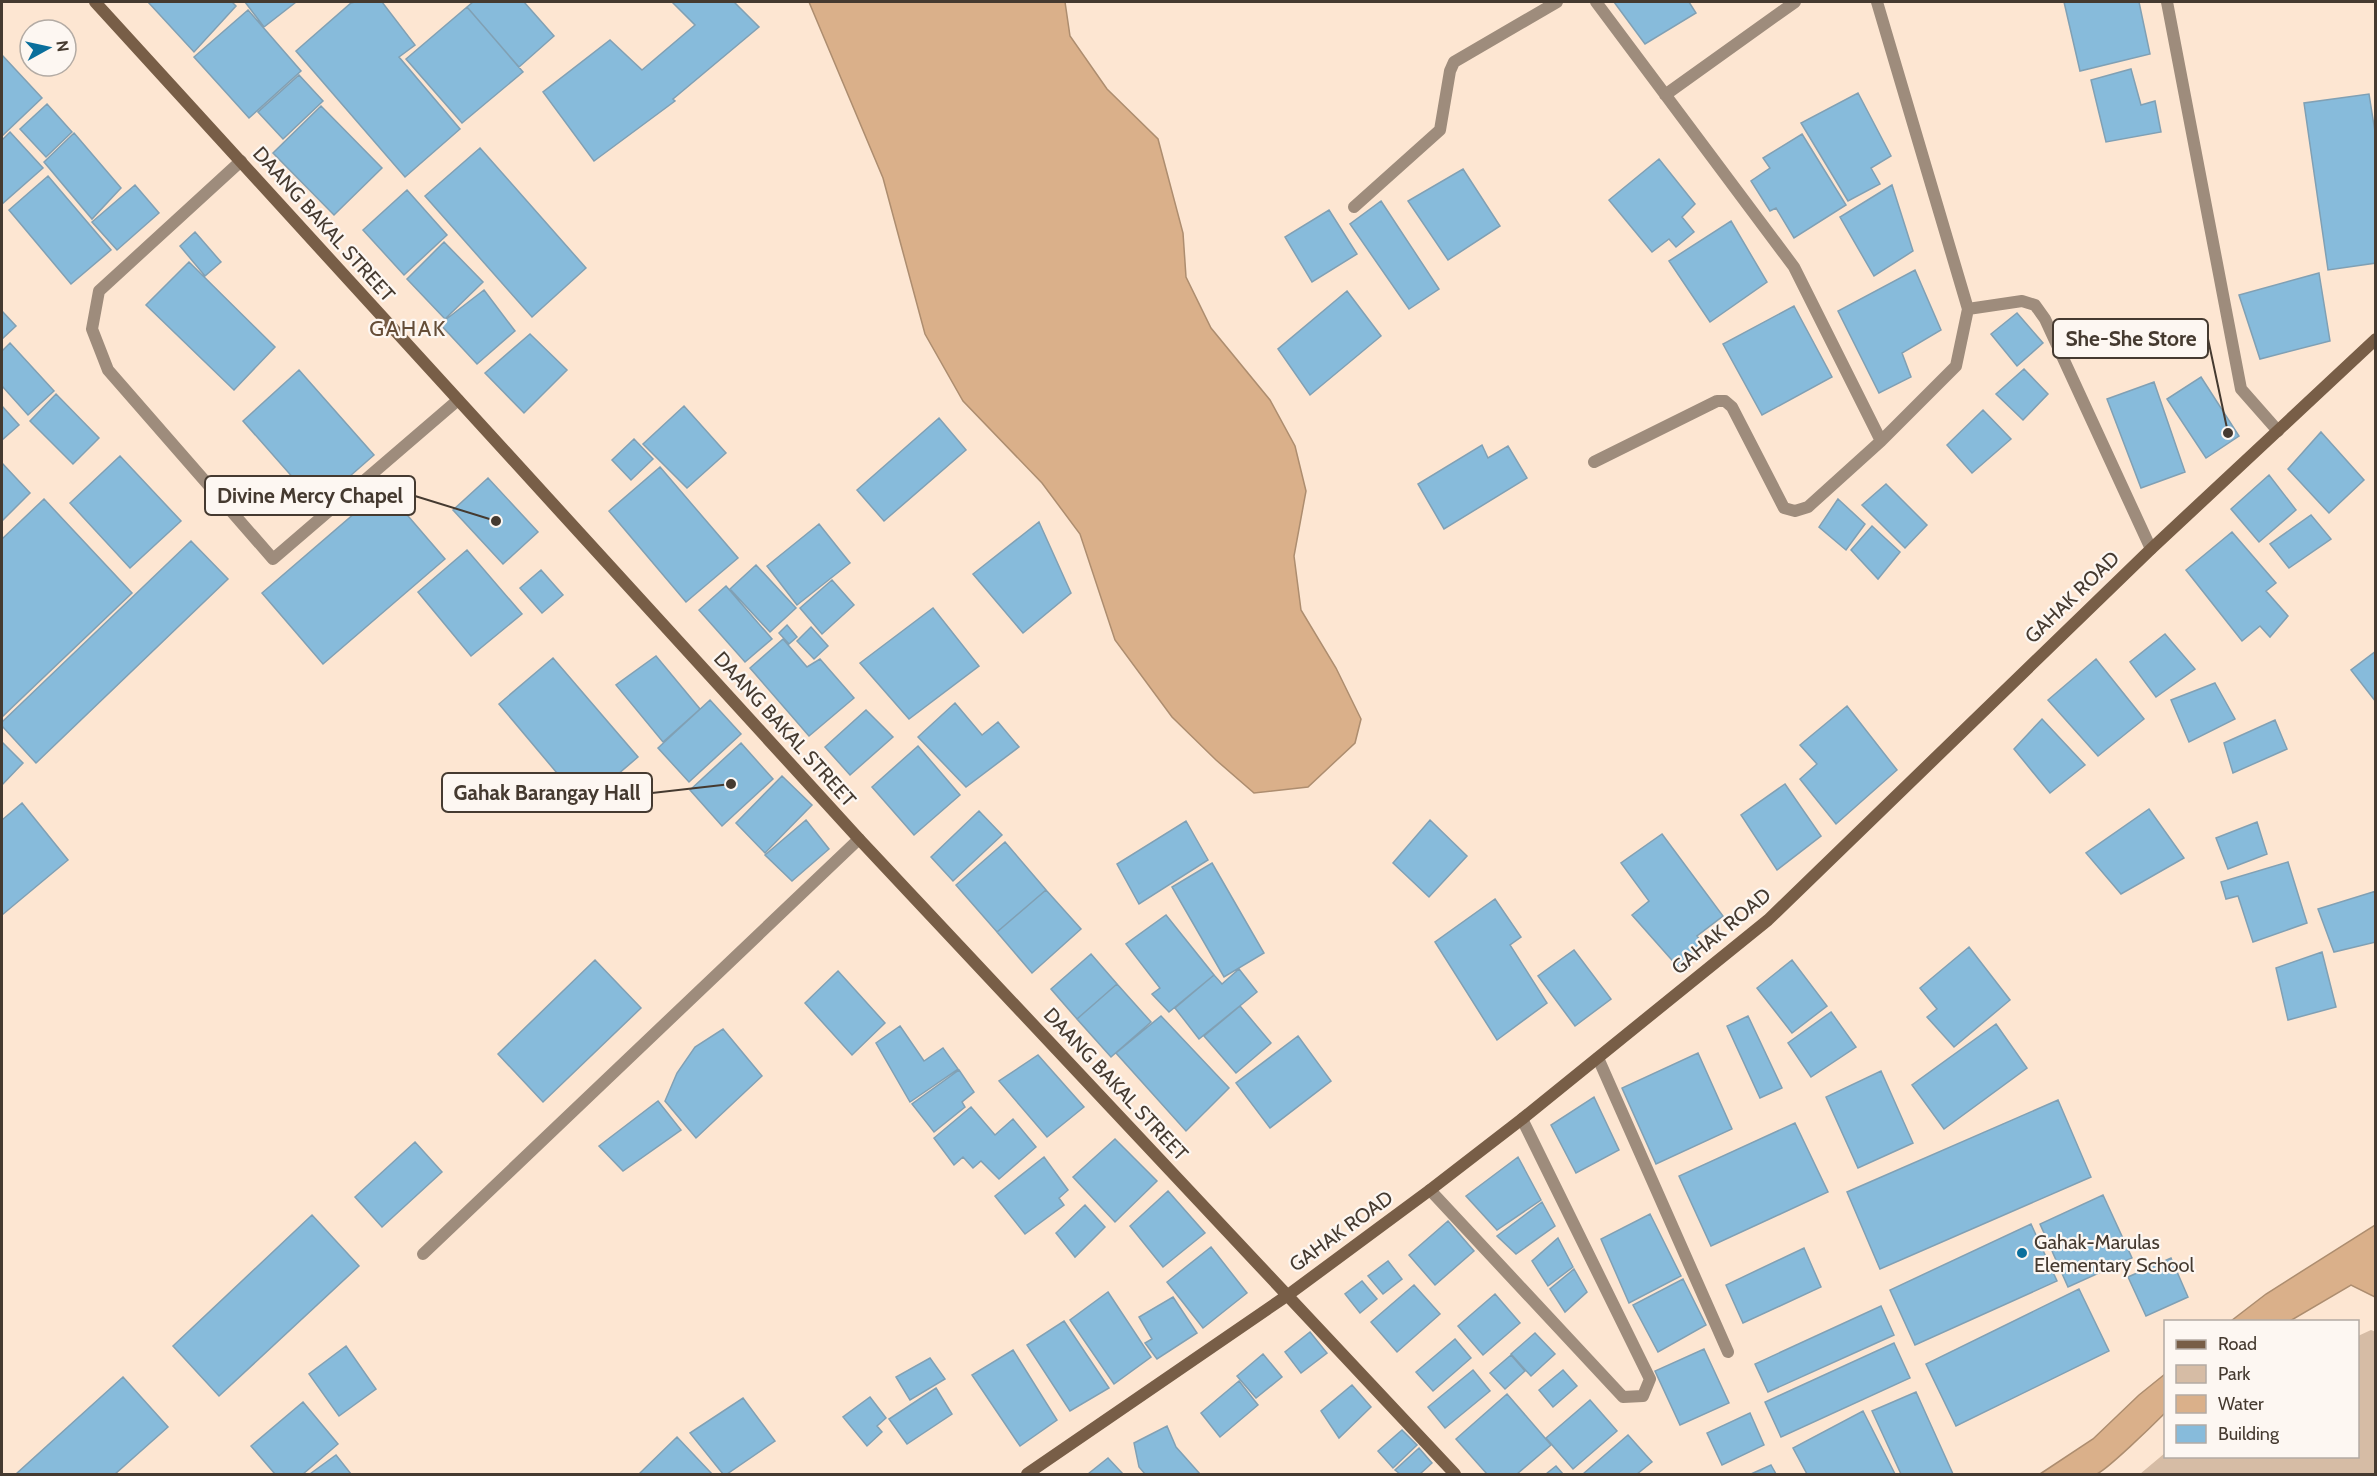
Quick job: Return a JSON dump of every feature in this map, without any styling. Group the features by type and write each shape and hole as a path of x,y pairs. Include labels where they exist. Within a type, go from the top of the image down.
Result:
{"street":[{"name":"DAANG BAKAL STREET","path":"95,2 859,839 1455,1474"},
{"path":"1354,207 1440,130 1450,71 1454,62 1557,2"},
{"path":"1596,2 1794,267 1881,441"},
{"path":"1665,95 1795,2"},
{"path":"1594,462 1717,401 1725,401 1732,407 1784,508 1795,511 1808,507 1881,441 1956,366 1968,309 1877,2"},
{"path":"2167,2 2241,389 2278,430"},
{"path":"241,161 99,291 92,329 108,370 273,559 458,400"},
{"path":"1968,309 2022,301 2035,305 2045,319 2151,549"},
{"name":"GAHAK ROAD","path":"1027,1474 1288,1295 1430,1190 1522,1119 1768,920 2151,549 2376,339"},
{"path":"423,1254 859,839"},
{"path":"1598,1058 1728,1352"},
{"path":"1430,1190 1623,1397 1642,1396 1650,1379 1522,1119"}],"green space":[{"path":"2371,1330 2376,1332 2375,1474 2140,1474 2164,1454 2164,1458 2359,1458 2359,1336"}],"water":[{"path":"809,2 1065,2 1070,36 1107,89 1158,139 1183,233 1186,277 1211,328 1270,400 1295,446 1306,491 1294,556 1301,610 1336,668 1361,719 1355,743 1308,787 1254,793 1172,717 1115,640 1080,534 1042,483 963,401 925,334 883,178"},
{"path":"2375,1225 2375,1297 2351,1285 2292,1320 2232,1320 2266,1294"},
{"path":"2164,1375 2164,1414 2101,1472 2076,1475 2040,1474 2093,1439"}],"building":[{"path":"148,2 232,2 236,6 194,52"},
{"path":"245,2 296,2 264,27"},
{"path":"355,2 382,2 415,45 399,57 460,129 405,177 296,51"},
{"path":"473,2 524,2 554,36 519,67 467,7"},
{"path":"672,2 734,2 759,27 673,99 675,101 594,161 543,92 610,40 642,70 695,25"},
{"path":"1614,2 1689,2 1696,13 1645,44"},
{"path":"2064,2 2139,2 2150,54 2080,71"},
{"path":"467,7 523,72 462,123 406,59"},
{"path":"248,10 301,71 249,118 194,57"},
{"path":"2,55 18,72 18,78 23,78 42,98 2,136"},
{"path":"2131,69 2141,105 2155,101 2161,132 2106,142 2091,80"},
{"path":"299,75 323,101 283,139 258,112"},
{"path":"1858,93 1891,156 1871,168 1880,184 1848,201 1801,123"},
{"path":"2369,94 2376,138 2376,263 2328,270 2304,103"},
{"path":"47,104 72,132 46,157 20,129"},
{"path":"321,106 382,168 334,215 273,153"},
{"path":"10,132 43,168 2,204 2,140"},
{"path":"74,133 121,188 92,219 44,162"},
{"path":"1802,134 1846,205 1794,238 1776,208 1770,211 1751,181 1770,168 1763,158"},
{"path":"480,148 586,268 532,317 425,196"},
{"path":"1659,159 1695,204 1682,217 1694,232 1676,247 1669,239 1652,252 1609,200"},
{"path":"1463,169 1500,226 1448,260 1408,201"},
{"path":"48,176 111,250 71,284 9,210"},
{"path":"135,185 159,213 117,250 92,222"},
{"path":"1892,185 1913,251 1874,276 1840,217"},
{"path":"407,190 447,235 404,275 363,230"},
{"path":"1381,201 1439,289 1409,309 1350,224"},
{"path":"1329,210 1357,254 1312,282 1285,237"},
{"path":"1731,221 1767,282 1710,322 1669,261"},
{"path":"195,232 221,262 205,276 180,246"},
{"path":"444,242 483,282 445,319 407,279"},
{"path":"189,262 275,347 234,390 146,305"},
{"path":"1915,270 1941,330 1902,353 1911,377 1879,393 1838,311"},
{"path":"2319,273 2330,341 2260,359 2239,295"},
{"path":"484,290 515,331 477,364 440,324"},
{"path":"1347,291 1381,336 1310,395 1278,349"},
{"path":"1794,306 1832,377 1762,415 1723,344"},
{"path":"2,311 16,326 2,339"},
{"path":"2017,313 2043,343 2017,366 1991,334"},
{"path":"530,334 567,370 524,413 485,373"},
{"path":"10,343 54,391 28,415 2,386 2,351"},
{"path":"2024,369 2048,394 2023,420 1996,394"},
{"path":"299,370 374,455 317,505 243,421"},
{"path":"2201,377 2239,436 2206,458 2167,399"},
{"path":"2154,382 2185,472 2141,488 2107,399"},
{"path":"56,394 99,438 73,464 30,421"},
{"path":"2,406 19,425 2,440"},
{"path":"684,406 726,453 687,488 643,444"},
{"path":"1983,410 2011,439 1972,473 1947,445"},
{"path":"939,418 966,450 884,521 857,490"},
{"path":"2321,432 2364,480 2329,513 2288,469"},
{"path":"634,439 653,459 631,480 612,460"},
{"path":"1482,445 1488,458 1508,446 1527,478 1444,529 1418,484"},
{"path":"120,456 181,521 130,568 70,503"},
{"path":"2,463 30,493 2,521"},
{"path":"660,467 738,558 686,602 609,511"},
{"path":"2269,475 2296,510 2259,542 2231,509"},
{"path":"488,478 538,532 503,564 453,510"},
{"path":"1886,484 1927,525 1905,548 1862,505"},
{"path":"384,488 445,559 323,664 262,593"},
{"path":"44,499 132,593 2,717 2,539"},
{"path":"1838,499 1865,524 1846,550 1819,527"},
{"path":"2311,515 2331,539 2289,568 2270,544"},
{"path":"1039,522 1071,593 1023,633 973,574"},
{"path":"819,524 850,563 797,605 767,566"},
{"path":"1872,526 1900,552 1878,579 1851,550"},
{"path":"2232,532 2276,583 2266,591 2288,616 2270,637 2260,626 2242,641 2186,570"},
{"path":"191,541 228,579 36,763 2,726 2,722"},
{"path":"467,550 522,614 471,656 418,592"},
{"path":"756,565 796,608 770,632 730,589"},
{"path":"541,570 563,595 542,613 520,588"},
{"path":"832,580 854,605 822,634 800,608"},
{"path":"726,586 772,639 745,662 699,610"},
{"path":"933,608 979,666 909,719 860,663"},
{"path":"787,625 797,637 789,644 779,633"},
{"path":"811,627 828,646 814,659 797,641"},
{"path":"2165,634 2195,669 2156,697 2130,662"},
{"path":"783,639 807,667 820,659 854,698 809,736 750,668"},
{"path":"2376,651 2376,702 2351,670"},
{"path":"656,656 700,709 663,742 616,685"},
{"path":"553,658 638,757 583,804 499,704"},
{"path":"2096,659 2144,719 2098,756 2048,700"},
{"path":"2215,683 2235,719 2189,742 2171,700"},
{"path":"710,700 741,734 689,782 658,748"},
{"path":"955,703 982,735 998,722 1019,747 966,787 918,737"},
{"path":"1847,706 1897,770 1836,824 1800,779 1817,764 1800,745"},
{"path":"866,710 893,737 850,775 825,747"},
{"path":"2042,719 2085,765 2050,793 2014,749"},
{"path":"2275,720 2287,749 2233,773 2224,743"},
{"path":"2,742 23,763 2,785"},
{"path":"741,743 773,779 722,826 690,790"},
{"path":"918,746 960,795 914,835 872,787"},
{"path":"782,776 812,805 765,853 736,823"},
{"path":"1785,784 1821,836 1777,870 1741,815"},
{"path":"22,803 68,860 2,915 2,820"},
{"path":"2149,809 2184,858 2121,894 2086,853"},
{"path":"979,811 1002,835 953,881 931,857"},
{"path":"806,820 829,849 792,881 765,855"},
{"path":"1430,820 1467,856 1429,897 1393,863"},
{"path":"1186,821 1208,860 1139,904 1117,864"},
{"path":"2257,822 2267,854 2228,869 2216,838"},
{"path":"1662,834 1723,916 1697,936 1704,946 1678,967 1632,915 1649,901 1621,863"},
{"path":"1005,842 1046,890 997,932 956,885"},
{"path":"2288,862 2307,923 2253,942 2238,896 2226,899 2221,882"},
{"path":"1212,863 1264,953 1224,977 1172,887"},
{"path":"1046,890 1081,929 1032,973 997,932"},
{"path":"2376,891 2376,942 2334,952 2318,909"},
{"path":"1495,899 1521,937 1510,945 1547,1003 1497,1040 1435,942"},
{"path":"1166,915 1214,975 1169,1012 1152,994 1160,988 1126,944"},
{"path":"1969,947 2010,1000 1954,1047 1927,1017 1937,1009 1920,988"},
{"path":"1574,950 1611,999 1575,1026 1538,976"},
{"path":"2322,952 2336,1007 2288,1020 2276,968"},
{"path":"1091,954 1117,984 1077,1019 1051,989"},
{"path":"595,960 641,1008 543,1102 498,1054"},
{"path":"1792,960 1827,1006 1792,1033 1757,988"},
{"path":"1239,969 1257,992 1199,1039 1175,1008 1214,975 1222,984"},
{"path":"838,971 885,1023 852,1055 805,1003"},
{"path":"1117,984 1151,1022 1111,1057 1077,1019"},
{"path":"1240,1006 1271,1043 1236,1073 1204,1036"},
{"path":"1831,1012 1856,1047 1811,1077 1788,1043"},
{"path":"1161,1016 1229,1088 1186,1131 1116,1053"},
{"path":"1748,1016 1782,1088 1760,1098 1727,1026"},
{"path":"1996,1024 2027,1068 1944,1129 1912,1085"},
{"path":"900,1026 924,1061 943,1048 958,1069 910,1102 876,1043"},
{"path":"723,1029 762,1076 696,1138 665,1101 677,1073 695,1047"},
{"path":"1298,1036 1331,1081 1270,1128 1236,1083"},
{"path":"1698,1053 1732,1129 1656,1164 1622,1088"},
{"path":"1038,1055 1084,1107 1047,1137 999,1081"},
{"path":"959,1070 974,1092 962,1102 965,1107 934,1132 912,1104"},
{"path":"1881,1071 1913,1143 1858,1168 1826,1097"},
{"path":"1594,1097 1619,1150 1576,1173 1551,1125"},
{"path":"2058,1100 2091,1177 1880,1269 1847,1192"},
{"path":"658,1101 681,1130 623,1171 599,1146"},
{"path":"971,1107 995,1135 1013,1119 1036,1147 999,1179 981,1161 973,1168 963,1157 954,1165 934,1138"},
{"path":"1795,1123 1828,1192 1711,1246 1679,1176"},
{"path":"1115,1139 1157,1181 1115,1222 1073,1177"},
{"path":"415,1142 442,1172 382,1227 355,1197"},
{"path":"1044,1157 1068,1190 1059,1198 1064,1205 1025,1234 995,1196"},
{"path":"1518,1157 1541,1200 1497,1230 1466,1196"},
{"path":"1168,1191 1205,1233 1163,1267 1130,1226"},
{"path":"2103,1195 2132,1258 2068,1287 2040,1224"},
{"path":"1542,1202 1555,1226 1516,1254 1497,1236"},
{"path":"1085,1205 1105,1227 1075,1257 1056,1233"},
{"path":"1650,1214 1681,1276 1629,1303 1601,1239"},
{"path":"312,1215 359,1266 219,1396 173,1346"},
{"path":"1448,1221 1474,1251 1435,1285 1409,1255"},
{"path":"2031,1224 2057,1281 1915,1345 1890,1290"},
{"path":"1558,1238 1573,1267 1548,1286 1532,1261"},
{"path":"1211,1247 1247,1293 1203,1328 1167,1282"},
{"path":"1804,1248 1821,1287 1743,1323 1726,1285"},
{"path":"2171,1258 2188,1297 2146,1316 2128,1277"},
{"path":"1388,1261 1402,1279 1383,1294 1368,1276"},
{"path":"1574,1269 1587,1292 1565,1312 1550,1289"},
{"path":"1683,1279 1706,1325 1658,1352 1633,1305"},
{"path":"1362,1281 1377,1299 1360,1313 1345,1294"},
{"path":"1414,1285 1440,1314 1397,1352 1371,1322"},
{"path":"2079,1289 2109,1351 1956,1426 1926,1364"},
{"path":"1108,1292 1151,1357 1114,1384 1070,1320"},
{"path":"1495,1294 1520,1323 1483,1355 1458,1326"},
{"path":"1173,1297 1197,1333 1157,1359 1145,1343 1152,1339 1139,1317"},
{"path":"1881,1306 1894,1335 1768,1392 1755,1364"},
{"path":"1064,1321 1109,1388 1070,1411 1027,1345"},
{"path":"1310,1332 1327,1353 1301,1373 1285,1352"},
{"path":"1535,1333 1555,1354 1531,1376 1511,1354"},
{"path":"1455,1339 1471,1358 1433,1391 1416,1372"},
{"path":"1894,1343 1910,1378 1781,1437 1765,1402"},
{"path":"346,1346 376,1389 339,1416 309,1374"},
{"path":"1704,1349 1729,1403 1680,1425 1655,1371"},
{"path":"1013,1350 1057,1420 1020,1446 972,1375"},
{"path":"1263,1354 1282,1377 1256,1398 1237,1376"},
{"path":"1511,1355 1525,1371 1505,1389 1490,1373"},
{"path":"930,1358 945,1379 910,1400 896,1377"},
{"path":"1473,1370 1490,1391 1445,1428 1428,1407"},
{"path":"1563,1370 1577,1386 1553,1407 1539,1390"},
{"path":"123,1377 168,1427 115,1474 16,1474"},
{"path":"1239,1381 1258,1405 1220,1437 1201,1413"},
{"path":"1352,1385 1371,1407 1339,1438 1321,1411"},
{"path":"936,1388 952,1414 907,1444 889,1419"},
{"path":"1916,1392 1953,1474 1901,1474 1872,1411"},
{"path":"1507,1394 1551,1445 1517,1474 1487,1474 1456,1439"},
{"path":"870,1397 886,1418 877,1426 882,1432 867,1446 843,1417"},
{"path":"743,1398 775,1441 727,1474 723,1474 690,1433"},
{"path":"1590,1400 1617,1431 1573,1469 1546,1438"},
{"path":"303,1402 338,1444 303,1474 275,1474 251,1446"},
{"path":"1863,1411 1895,1474 1807,1474 1793,1448"},
{"path":"1750,1413 1764,1445 1722,1465 1707,1433"},
{"path":"1167,1426 1176,1447 1200,1474 1145,1474 1139,1467 1134,1443"},
{"path":"1402,1430 1417,1445 1393,1468 1378,1451"},
{"path":"1628,1435 1652,1462 1637,1474 1583,1474"},
{"path":"677,1437 712,1474 639,1474"},
{"path":"1419,1448 1432,1463 1420,1474 1400,1474 1395,1470"},
{"path":"336,1455 351,1474 310,1474"},
{"path":"1108,1458 1123,1474 1088,1474"},
{"path":"1771,1465 1776,1474 1751,1474"},
{"path":"1556,1466 1563,1474 1546,1474"}],"place":[{"name":"She-She Store","path":"2228,433"},
{"name":"Divine Mercy Chapel","path":"496,521"},
{"name":"Gahak Barangay Hall","path":"731,784"},
{"name":"Gahak-Marulas Elementary School","path":"2022,1253"}],"district":[{"name":"GAHAK","path":"408,328"}]}
